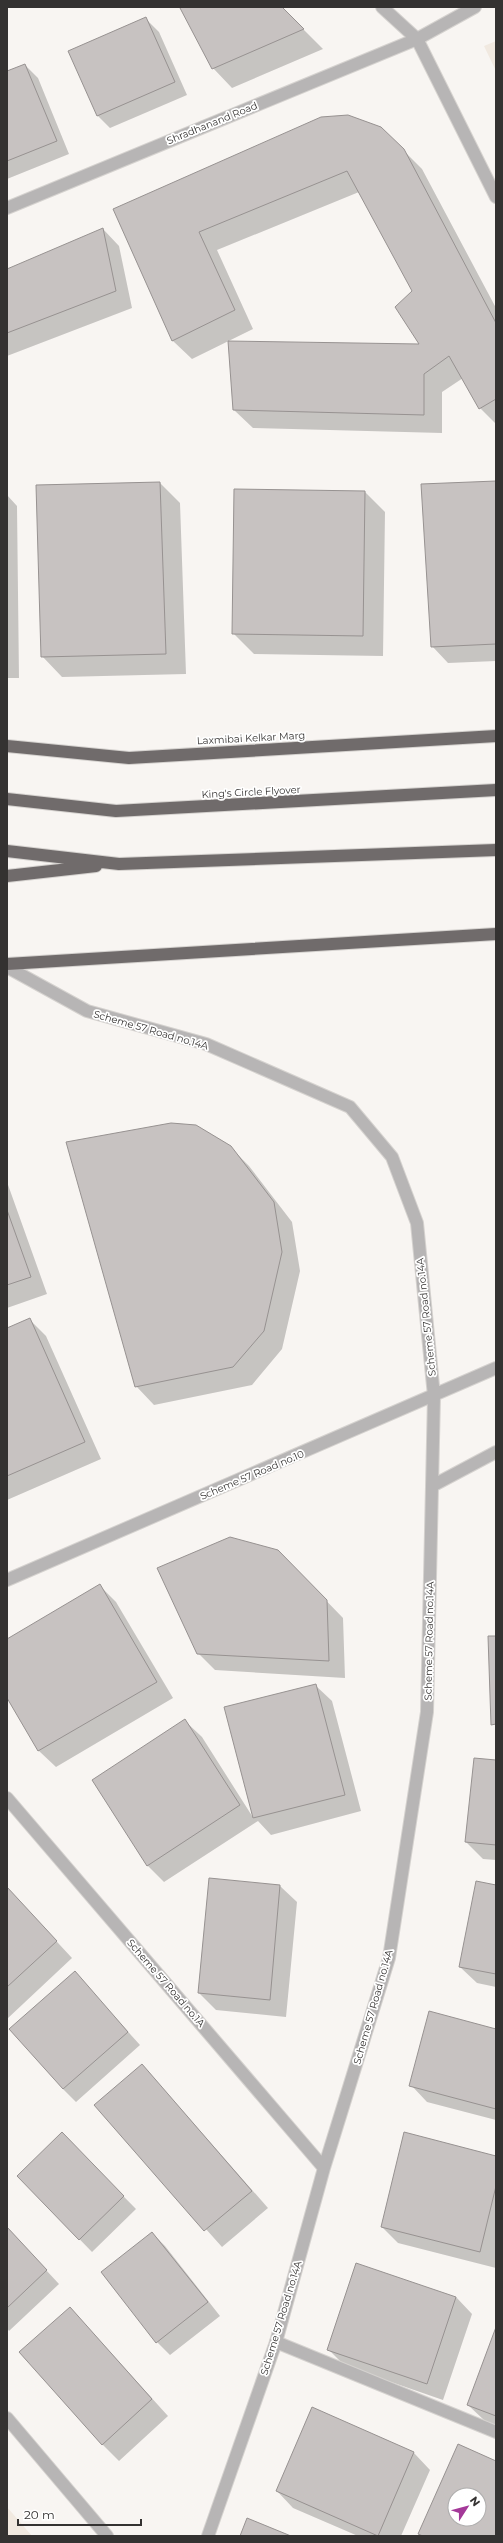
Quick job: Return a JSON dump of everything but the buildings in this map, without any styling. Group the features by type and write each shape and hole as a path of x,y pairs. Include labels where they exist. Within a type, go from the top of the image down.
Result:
{"highway":[{"name":"Laxmibai Kelkar Marg","path":"7,746 130,758 496,736"},
{"name":"King's Circle Flyover","path":"7,799 116,811 496,790"},
{"path":"7,876 119,864 496,850"},
{"path":"7,851 119,864"},
{"path":"7,966 496,934"}],"street":[{"path":"382,7 417,39 496,197"},
{"name":"Shradhanand Road","path":"7,208 417,39 475,7"},
{"name":"Scheme 57 Road no.14A","path":"7,966 87,1011 206,1044 350,1107 392,1157 417,1223 434,1396 427,1712 389,1958 324,2168 276,2342 208,2536"},
{"name":"Scheme 57 Road no.10","path":"7,1580 496,1368"},
{"path":"432,1486 496,1452"},
{"name":"Scheme 57 Road no.1A","path":"7,1798 324,2168"},
{"path":"276,2342 496,2432"},
{"path":"7,2418 107,2536"}],"shaded area":[{"path":"496,41 496,71 484,46"},
{"path":"7,2507 32,2536 7,2536"}]}
